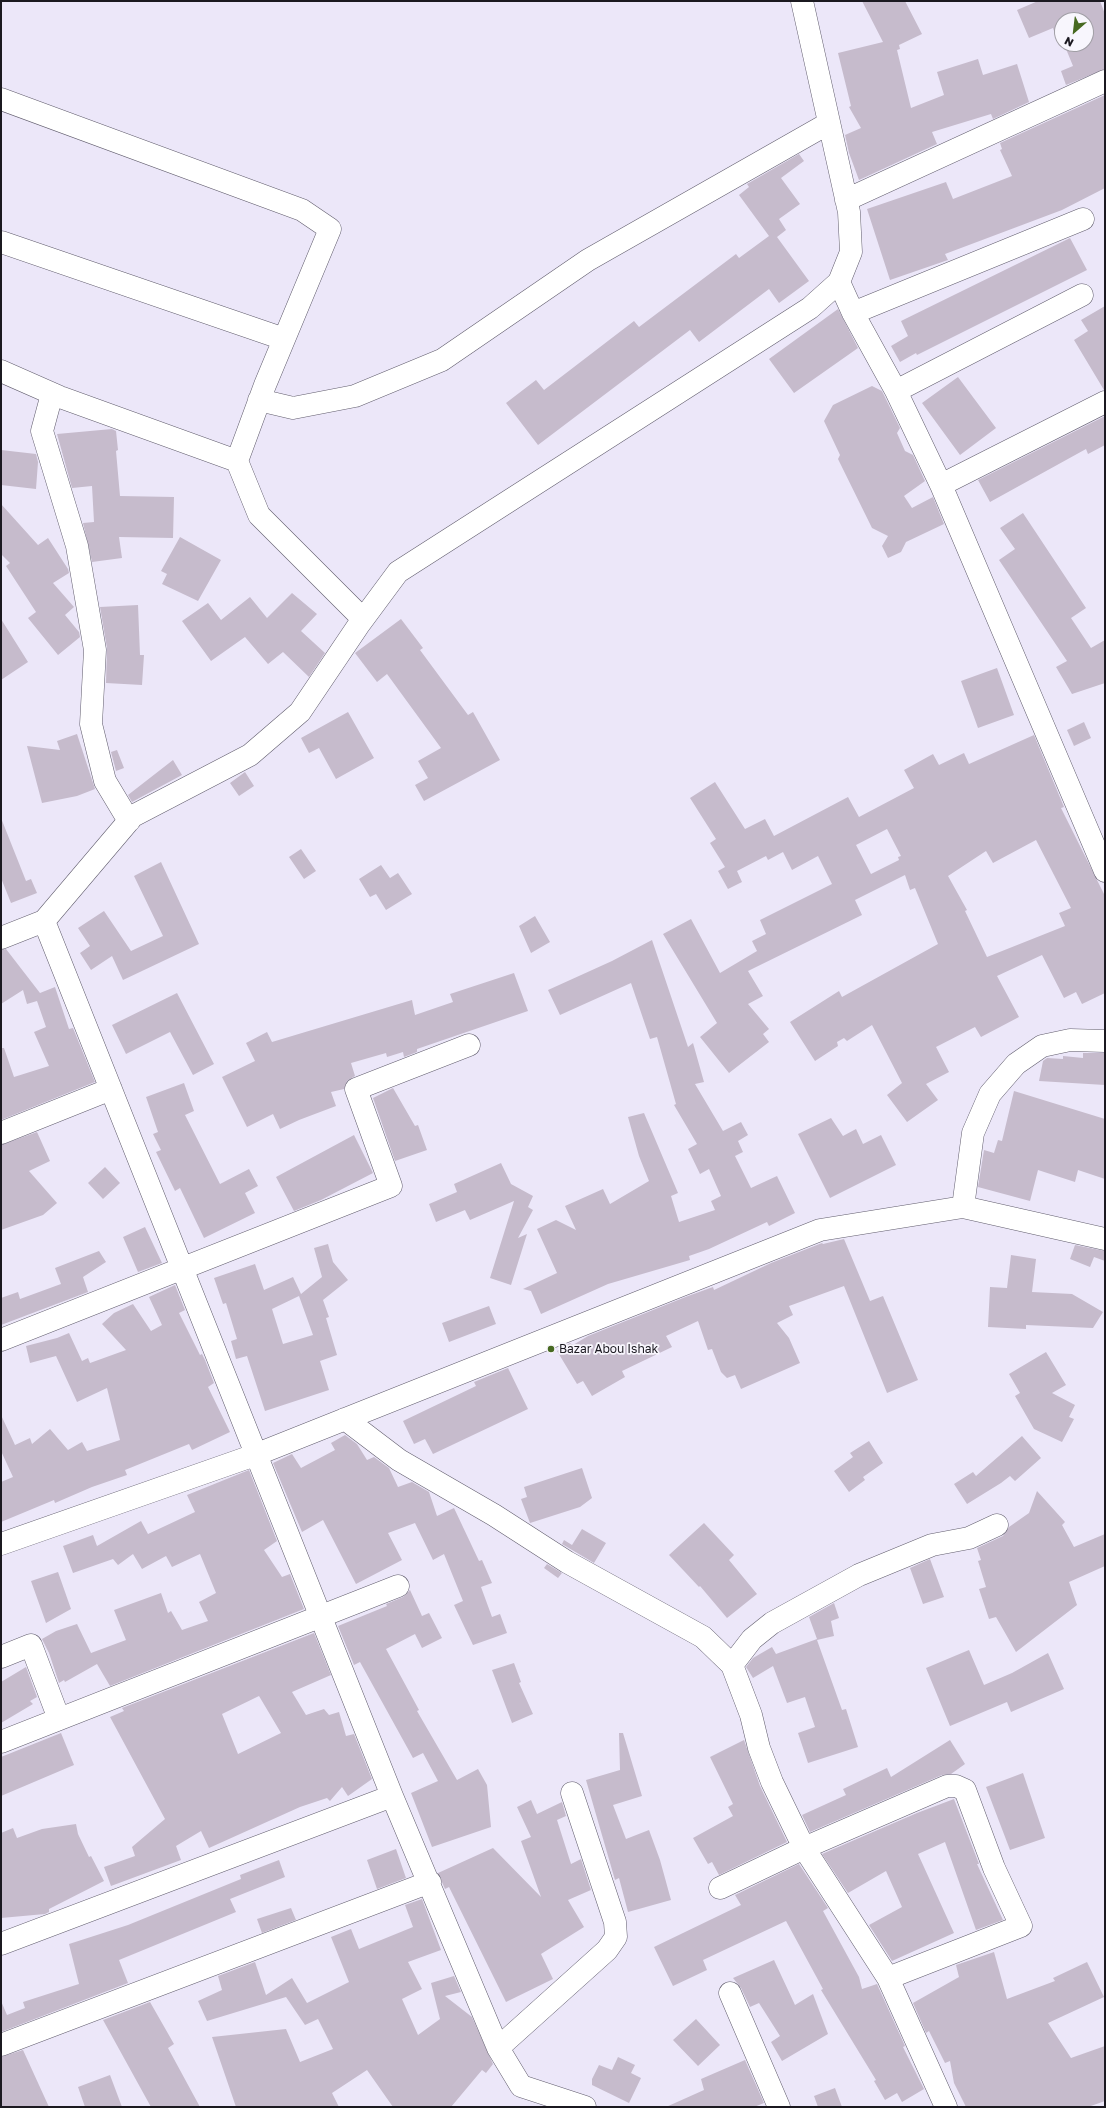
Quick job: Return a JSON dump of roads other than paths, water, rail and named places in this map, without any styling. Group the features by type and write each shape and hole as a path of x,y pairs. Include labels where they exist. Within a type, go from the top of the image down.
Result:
{"street":[{"path":"1,938 44,921 133,816 250,755 300,712 362,619 398,572 810,308 839,282 851,252 846,200 802,1"},
{"path":"846,200 1105,81"},
{"path":"1,99 302,210 330,229 259,400 237,461 259,515 362,619"},
{"path":"259,400 293,408 355,396 442,360 588,260 829,123"},
{"path":"853,313 1083,219"},
{"path":"1,242 284,339"},
{"path":"839,282 853,313 896,391 941,485 1105,870"},
{"path":"896,391 1082,295"},
{"path":"1,371 52,394 237,461"},
{"path":"52,394 42,431 77,546 95,650 91,724 106,781 129,821"},
{"path":"941,485 1105,402"},
{"path":"44,921 392,1796 430,1882 498,2048 521,2086 585,2107"},
{"path":"963,1207 974,1133 990,1094 1016,1064 1042,1046 1070,1040 1105,1041"},
{"path":"1,1340 391,1186 356,1089 469,1045"},
{"path":"1,1133 111,1089"},
{"path":"1,1544 255,1454 820,1230 963,1207 1105,1239"},
{"path":"345,1419 399,1460 494,1515 567,1562 703,1637 732,1665 751,1714 759,1748 772,1782 804,1848 888,1978 946,2107"},
{"path":"732,1665 752,1639 772,1623 859,1575 932,1545 969,1538 997,1525"},
{"path":"1,1742 398,1586"},
{"path":"1,1657 31,1645 59,1720"},
{"path":"720,1888 804,1848 947,1786 956,1786 965,1790 994,1868 1021,1926 888,1978"},
{"path":"498,2048 607,1950 616,1937 615,1922 572,1793"},
{"path":"1,1944 392,1796"},
{"path":"1,2045 430,1882"},
{"path":"730,1993 779,2107"}],"place":[{"name":"Bazar Abou Ishak","path":"551,1349"}]}
